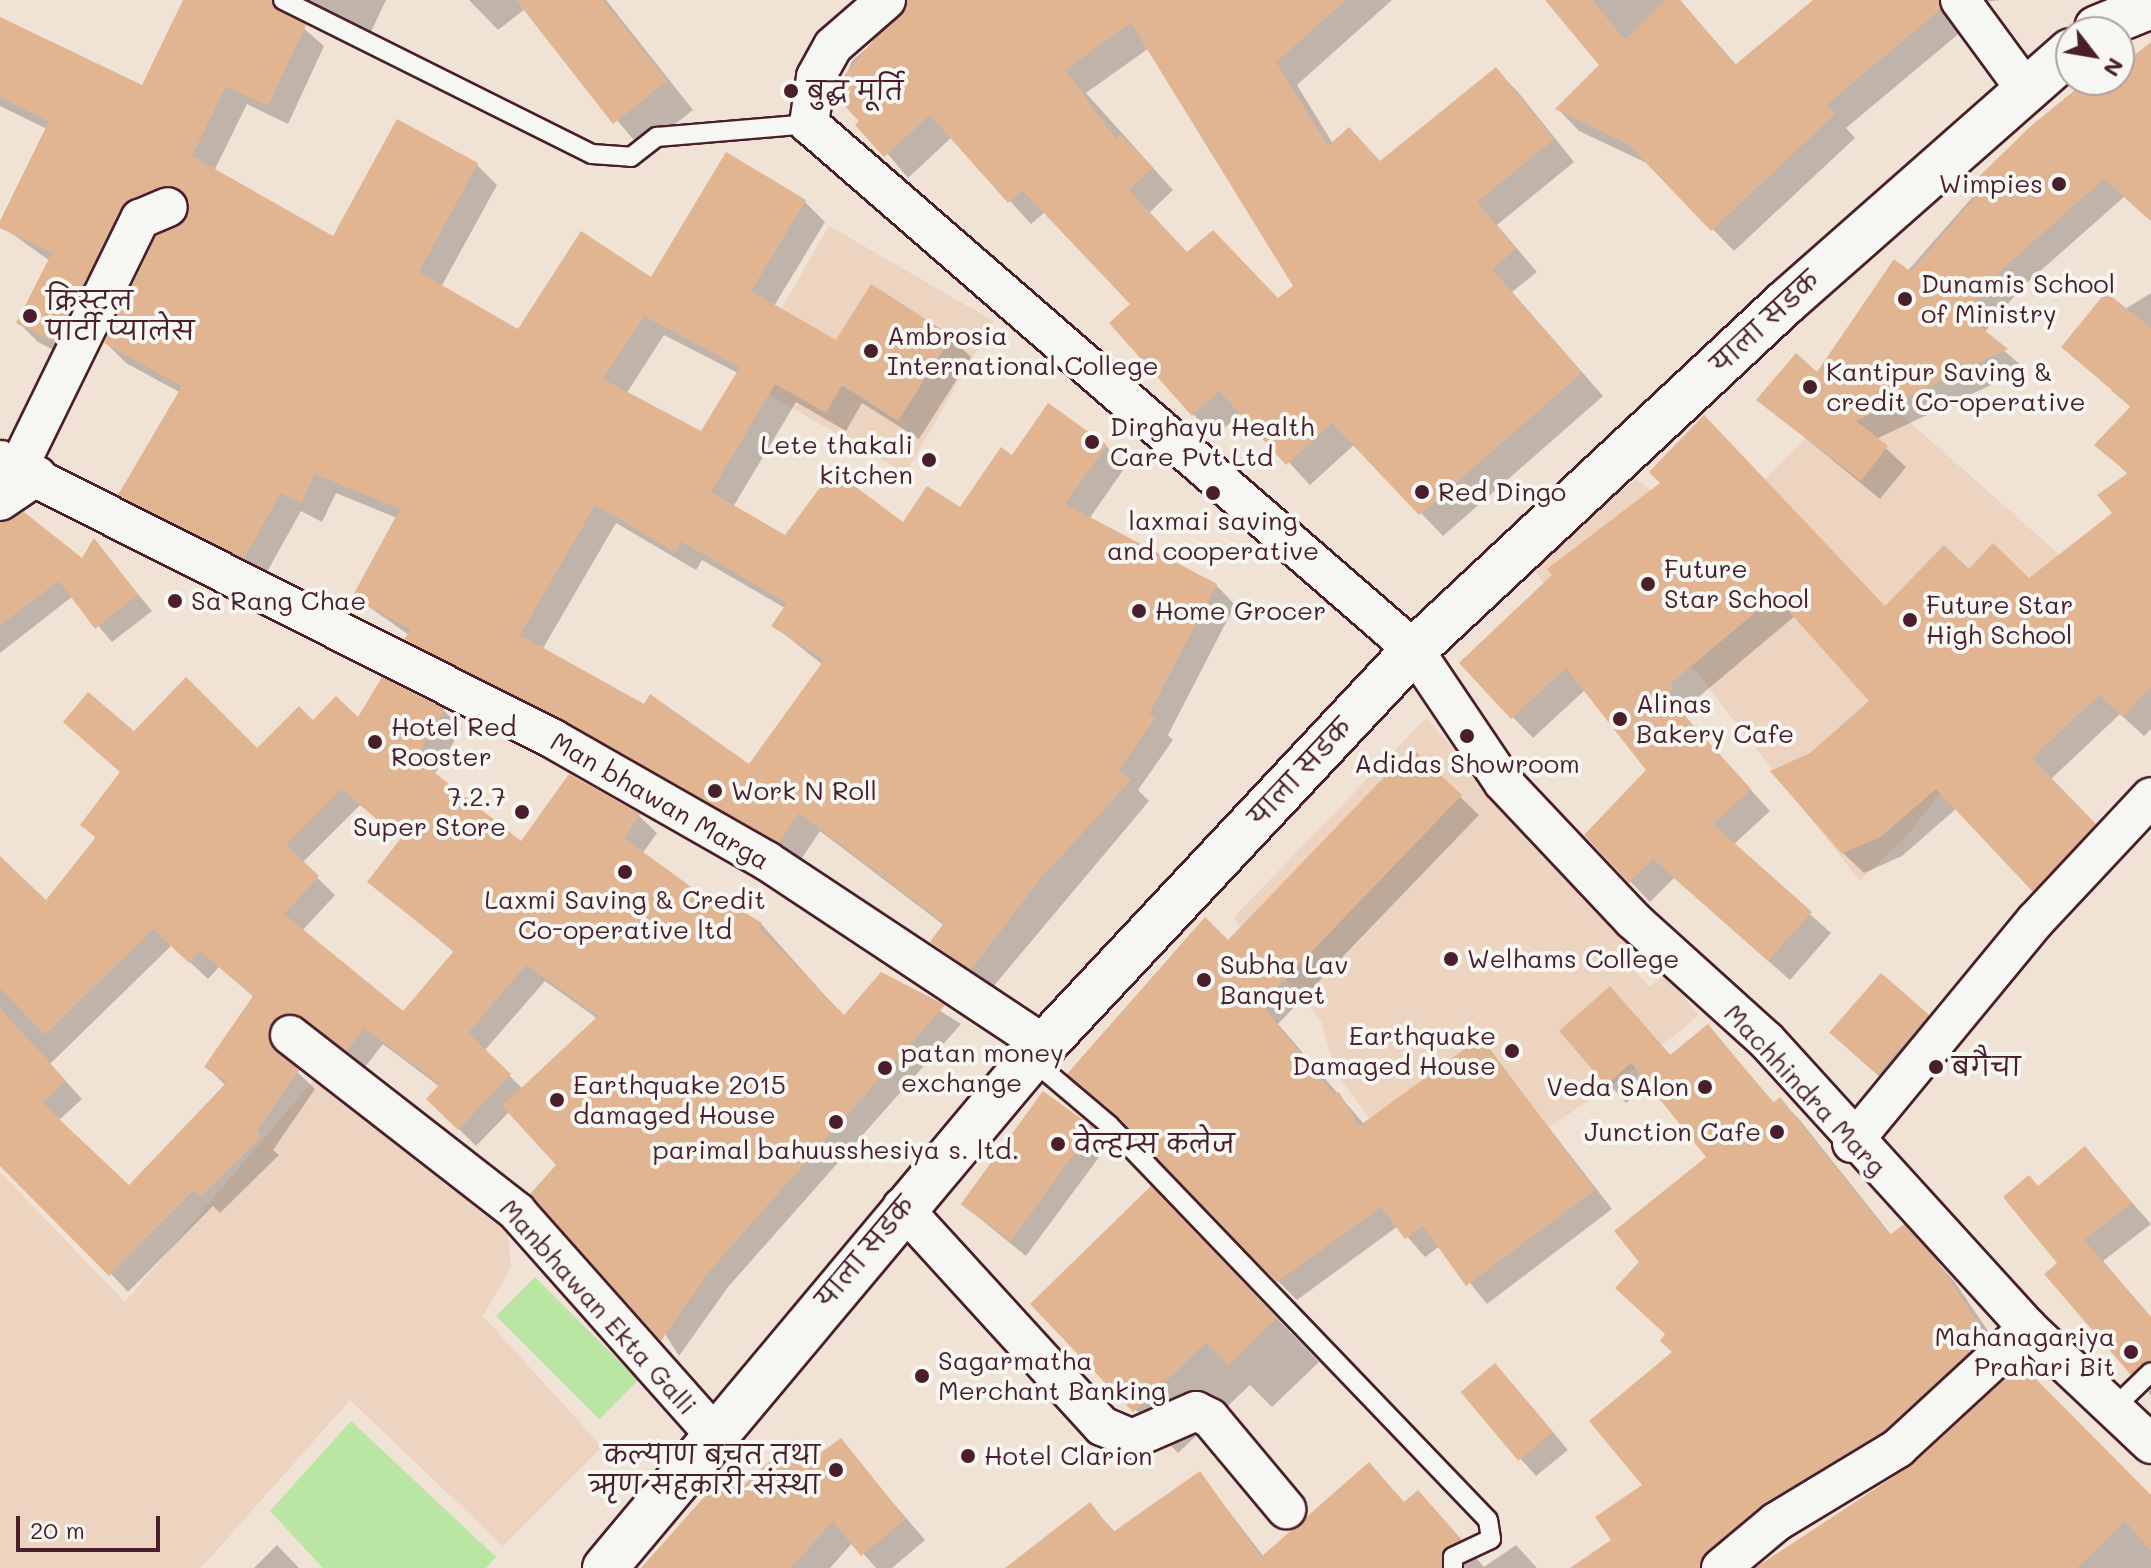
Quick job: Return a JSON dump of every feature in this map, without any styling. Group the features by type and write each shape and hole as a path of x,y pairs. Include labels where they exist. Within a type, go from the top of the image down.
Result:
{"main road":[{"name":"याला सडक","path":"2126,16 2151,6"},
{"name":"याला सडक","path":"605,1568 902,1207 1038,1052 1414,650 1785,303 2055,65"}],"street":[{"path":"809,124 816,77 833,46 886,0"},
{"path":"1960,0 2026,90"},
{"name":"Machhindra Marg","path":"809,124 1414,650 1503,782 1633,920 1766,1040 1852,1143 2028,1328 2117,1405 2151,1444"},
{"path":"14,476 140,219 168,207"},
{"name":"Man bhawan Marga","path":"14,476 553,739 767,861 1038,1052"},
{"path":"1852,1143 2036,920 2151,797"},
{"name":"Manbhawan Ekta Galli","path":"290,1035 517,1212 715,1435"},
{"path":"902,1207 1102,1426 1132,1439 1196,1411 1210,1418 1286,1509"},
{"path":"1721,1568 1776,1522 1898,1448 2028,1328"}],"lane":[{"path":"283,0 592,154 631,157 657,137 809,124"},
{"path":"1038,1052 1488,1520 1491,1539 1453,1557 1453,1568"},
{"path":"2117,1405 2151,1372"}],"shaded area":[{"name":"Ambrosia International College","path":"829,226 994,321 906,473 741,378"},
{"name":"Future Star High School","path":"1862,380 2059,554 2066,633 1906,837 1860,881 1689,663 1584,640 1529,563 1636,479 1720,543 1769,607 1762,616 1775,607 1723,523"},
{"name":"Welhams College","path":"1426,718 1640,954 1629,965 1650,987 1664,974 1699,1015 1628,1074 1454,1191 1387,1143 1335,1071 1321,1021 1233,918"},
{"path":"317,1076 488,1205 508,1230 511,1267 483,1316 602,1447 503,1546 350,1400 201,1568 0,1568 0,1172 125,1302"}],"green space":[{"path":"535,1277 638,1380 599,1419 496,1316"},
{"path":"351,1421 496,1557 486,1568 323,1568 270,1511"}],"building":[{"path":"183,0 271,0 306,25 268,106 226,86 192,156 333,236 397,119 478,163 419,272 518,329 581,231 651,277 726,152 806,200 751,291 836,340 871,284 952,336 898,421 842,385 826,413 775,384 711,492 785,535 833,470 903,522 927,486 960,507 1001,447 1012,455 1048,403 1107,445 1065,504 1217,584 1149,714 1155,718 1119,770 1131,780 1040,879 971,970 930,942 944,923 799,813 779,843 404,639 411,629 352,597 400,509 315,474 301,503 281,493 244,558 118,495 182,386 104,343 156,236 185,221 188,199 170,185 121,208 55,343 16,323 52,253 0,228 0,221 49,121 0,97 0,17 142,85","holes":["644,316 740,367 701,431 603,379","595,505 675,552 681,541 787,603 771,626 824,660 749,764 650,694 644,704 520,635"]},
{"path":"516,0 603,0 667,81 613,124"},
{"path":"907,0 1346,0 1276,62 1328,146 1349,127 1380,161 1496,67 1554,139 1477,202 1516,249 1492,269 1582,373 1419,515 1332,423 1286,465 1219,391 1192,416 1109,323 1130,304 1022,190 1008,203 930,115 884,157 855,125 859,121 835,96 837,84","holes":["1131,23 1293,286 1278,298 1213,230 1187,252 1129,190 1153,167 1120,134 1116,139 1065,70"]},
{"path":"1545,0 1592,0 1625,40 1665,0 1680,0 1735,65 1813,0 1938,0 1941,9 1826,105 1835,114 1711,231 1629,145 1555,109 1599,65"},
{"path":"2151,42 2151,221 2104,179 2002,269 1965,315 2008,349 1856,421 1888,446 1861,481 1756,400 1796,353 1817,372 1894,259 1911,272 1973,199 1965,190 2032,125 2068,96 2135,96 2135,54"},
{"path":"2106,292 2151,328 2151,686 2123,717 2099,695 2032,758 2096,824 2033,892 1936,789 1882,836 1842,854 1770,771 1810,753 1869,701 1775,596 1670,684 1674,689 1666,695 1751,789 1713,824 1812,912 1768,961 1653,859 1629,883 1584,835 1646,770 1566,668 1511,719 1459,663 1552,575 1547,569 1660,483 1649,472 1704,415 1885,606 1944,545 1969,569 1993,543 2029,578 2112,513 2097,495 2128,473 2094,445 2131,406 2061,347"},
{"path":"24,512 82,558 94,538 138,594 95,629 59,581 0,625 0,523"},
{"path":"186,677 257,748 299,706 313,720 336,696 358,717 382,677 445,709 416,758 521,841 569,774 640,814 624,838 705,897 709,891 762,923 759,928 844,1015 881,972 945,1005 711,1269 661,1341 530,1194 556,1165 502,1106 598,1016 526,965 468,1033 511,1074 458,1130 426,1099 440,1084 364,1028 347,1051 303,1017 281,1015 269,1042 299,1070 257,1131 262,1136 201,1197 194,1190 109,1276 0,1166 0,1008 66,1081 42,1103 129,1185 227,1082 204,1067 253,996 200,951 189,963 153,929 45,1035 0,988 0,856 46,900 96,837 80,825 120,772 63,722 88,692 134,731","holes":["341,789 401,838 367,882 454,951 403,1011 284,914 319,876 286,845"]},
{"path":"1412,748 1462,795 1261,1004 1334,1095 1339,1092 1359,1126 1481,1037 1595,1190 1466,1286 1423,1226 1405,1239 1381,1207 1277,1282 1067,1074 1205,917 1228,940"},
{"path":"1881,973 1929,1015 1877,1075 1829,1033"},
{"path":"1610,986 1670,1055 1708,1024 1773,1103 1780,1097 1890,1235 1904,1224 1936,1259 1987,1336 1885,1430 1762,1505 1707,1551 1700,1568 1570,1568 1611,1540 1595,1517 1642,1485 1589,1421 1672,1352 1660,1341 1665,1334 1615,1288 1639,1262 1614,1231 1706,1157 1631,1063 1606,1085 1559,1031"},
{"path":"1043,1091 1093,1127 1011,1241 961,1204"},
{"path":"2085,1146 2132,1203 2084,1240 2151,1317 2151,1360 2131,1375 2044,1274 2057,1263 2003,1197 2029,1175 2038,1186"},
{"path":"1151,1186 1277,1318 1228,1365 1206,1343 1133,1412 1030,1304"},
{"path":"1495,1363 1553,1432 1518,1461 1461,1392"},
{"path":"2021,1364 2151,1495 2151,1551 2125,1521 2077,1568 1755,1568 1913,1464"},
{"path":"841,1438 906,1519 861,1556 833,1521 791,1568 641,1568 730,1468 746,1483 794,1439 812,1459"},
{"path":"1369,1462 1404,1502 1418,1490 1462,1540 1443,1550 1441,1568 1005,1568 1090,1502 1113,1532 1200,1471 1261,1557"}],"place":[{"name":"बुद्ध मूर्ति","path":"791,91"},
{"name":"Wimpies","path":"2059,184"},
{"name":"Dunamis School of Ministry","path":"1905,299"},
{"name":"क्रिस्टल पार्टी प्यालेस","path":"30,316"},
{"name":"Ambrosia International College","path":"871,351"},
{"name":"Kantipur Saving & credit Co-operative","path":"1810,387"},
{"name":"Dirghayu Health Care Pvt Ltd","path":"1092,442"},
{"name":"Lete thakali kitchen","path":"929,460"},
{"name":"Red Dingo","path":"1422,492"},
{"name":"laxmai saving and cooperative","path":"1213,493"},
{"name":"Future Star School","path":"1648,584"},
{"name":"Sa Rang Chae","path":"175,601"},
{"name":"Home Grocer","path":"1139,611"},
{"name":"Future Star High School","path":"1910,620"},
{"name":"Alinas Bakery Cafe","path":"1620,719"},
{"name":"Adidas Showroom","path":"1467,736"},
{"name":"Hotel Red Rooster","path":"375,742"},
{"name":"Work N Roll","path":"715,791"},
{"name":"7.2.7 Super Store","path":"522,812"},
{"name":"Laxmi Saving & Credit Co-operative ltd","path":"625,872"},
{"name":"Welhams College","path":"1451,959"},
{"name":"Subha Lav Banquet","path":"1204,980"},
{"name":"Earthquake Damaged House","path":"1512,1051"},
{"name":"बगैचा","path":"1936,1067"},
{"name":"patan money exchange","path":"885,1068"},
{"name":"Veda SAlon","path":"1705,1087"},
{"name":"Earthquake 2015 damaged House","path":"557,1100"},
{"name":"parimal bahuusshesiya s. ltd.","path":"836,1122"},
{"name":"Junction Cafe","path":"1777,1132"},
{"name":"वेल्हम्स कलेज","path":"1058,1144"},
{"name":"Mahanagariya Prahari Bit","path":"2131,1352"},
{"name":"Sagarmatha Merchant Banking","path":"922,1376"},
{"name":"Hotel Clarion","path":"968,1456"},
{"name":"कल्याण बचत तथा ऋण सहकारी संस्था","path":"836,1470"}]}
